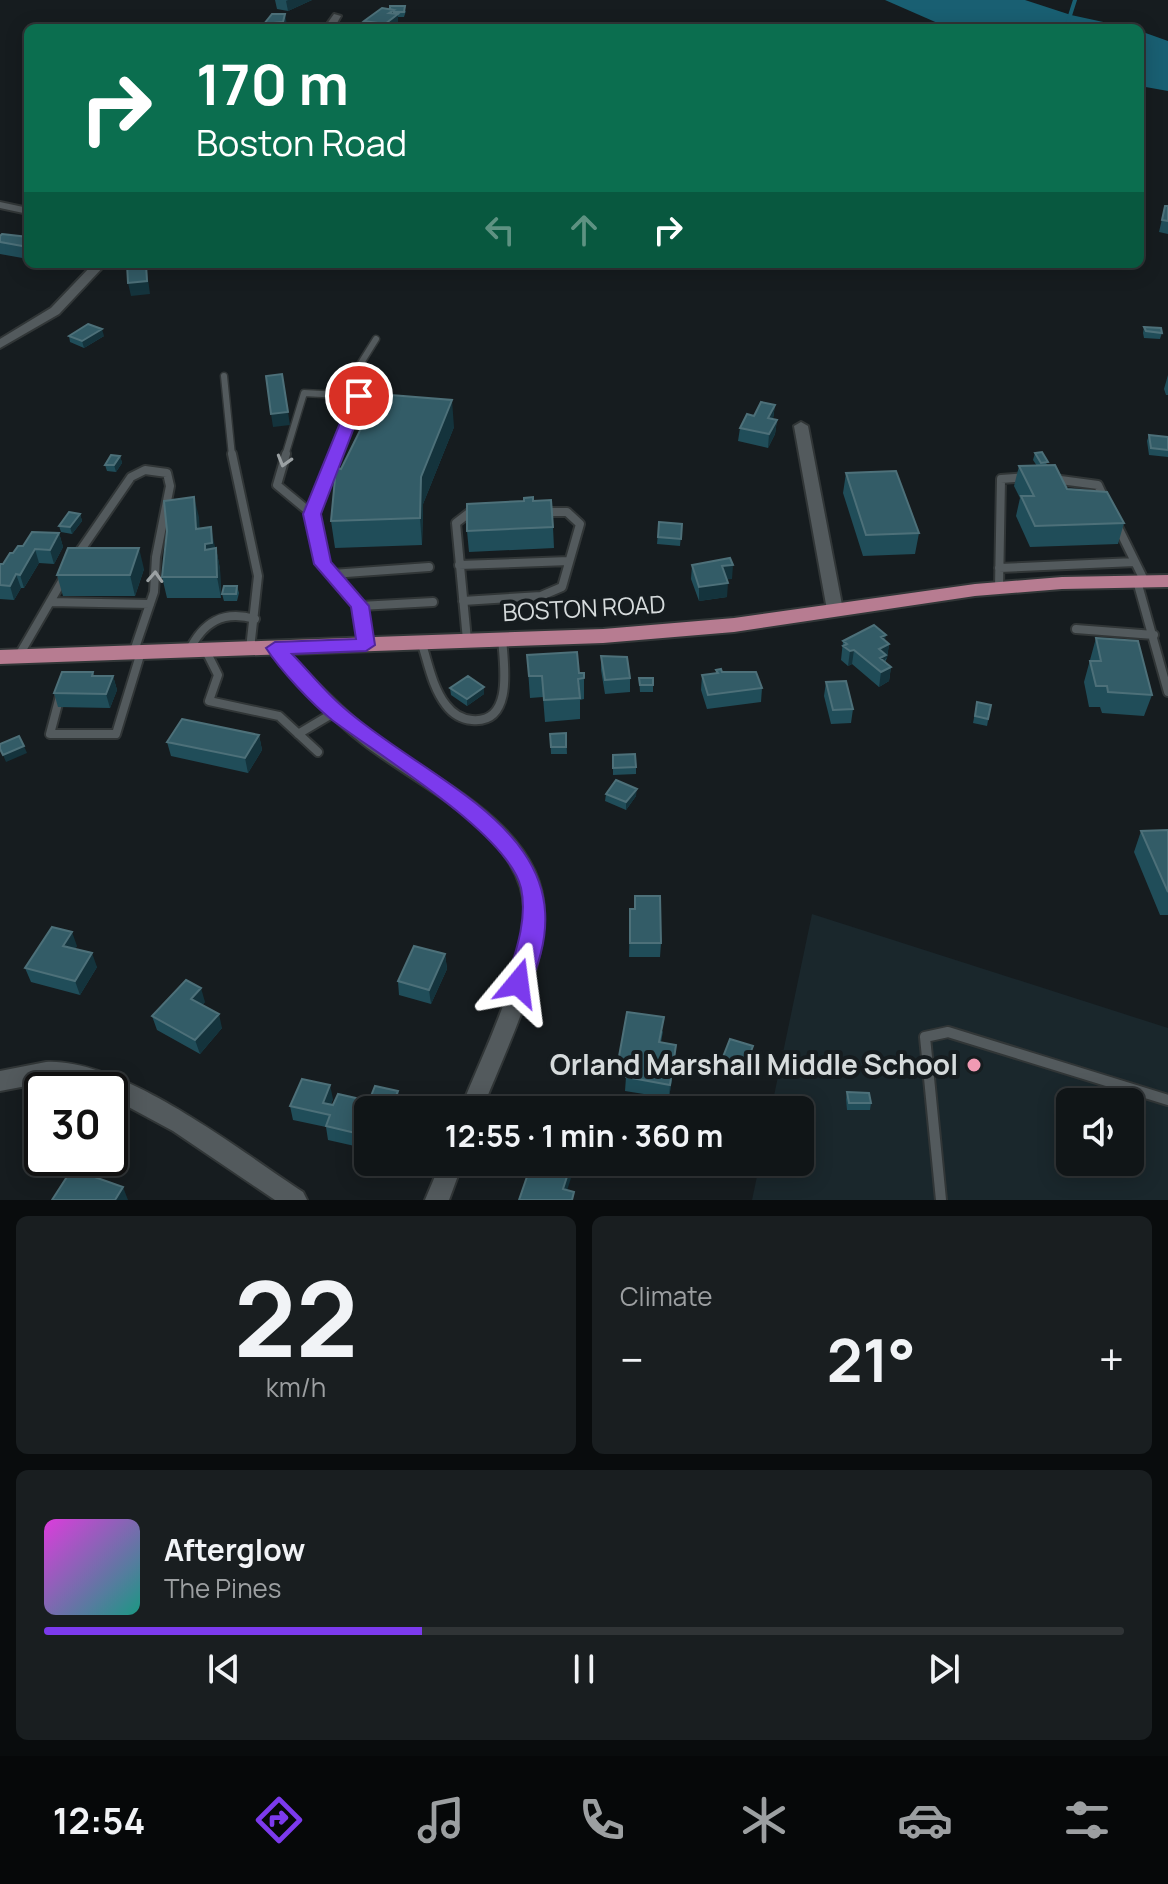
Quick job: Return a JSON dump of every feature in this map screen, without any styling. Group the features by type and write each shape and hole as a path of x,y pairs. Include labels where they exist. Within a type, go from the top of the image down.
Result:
{"main road":[{"name":"BOSTON ROAD","path":"9,657 67,664 138,651 366,645 665,631 734,625 835,610 999,578 1138,574 1168,581"}],"street":[{"path":"332,24 337,16"},
{"path":"0,205 24,210"},
{"path":"0,344 55,311 96,268"},
{"path":"801,426 835,610"},
{"path":"275,648 335,712 481,820 514,852 526,872 532,889 534,911 529,946 476,1096"},
{"path":"0,1081 59,1072 102,1081 154,1110 295,1200"},
{"path":"437,1200 446,1176"}],"lane":[{"path":"341,395 376,339"},
{"path":"224,376 233,464 258,576 250,649"},
{"path":"312,514 277,485 304,393 359,396 312,514 323,564 360,606 366,645"},
{"path":"62,687 50,734 116,734 150,604 170,486 167,473 145,470 131,477 76,558"},
{"path":"999,578 1001,479 1036,476 1098,485 1138,574 1168,692"},
{"path":"463,601 541,596 562,587 580,524 567,512 539,512"},
{"path":"467,640 456,523 469,513 483,513"},
{"path":"459,565 569,561"},
{"path":"332,574 429,567"},
{"path":"9,657 50,602 68,571"},
{"path":"50,602 150,604"},
{"path":"360,606 433,602"},
{"path":"255,619 245,615 216,617 195,636 198,651 218,675 209,701 279,716 318,752"},
{"path":"1076,629 1154,635"},
{"path":"421,641 439,695 459,717 473,721 488,718 499,710 504,694 502,639"},
{"path":"298,734 335,712"},
{"path":"941,1200 925,1037 948,1032 1168,1100"}],"shaded area":[{"name":"Orland Marshall Middle School","path":"812,914 1168,1028 1168,1200 752,1200 757,1176 814,1176 814,1096 774,1096"}],"water":[{"path":"885,0 1025,0 1113,24 940,24"},
{"path":"1144,32 1168,41 1168,91 1144,87"}],"building":[{"path":"390,6 405,6 404,12 394,12"},
{"path":"382,8 398,14 385,24 364,21"},
{"path":"272,14 285,14 283,22 264,24"},
{"path":"1165,206 1168,206 1168,221 1162,220"},
{"path":"0,236 24,237 24,246 0,242"},
{"path":"127,268 146,268 147,281 128,283"},
{"path":"88,324 102,329 82,341 69,336"},
{"path":"1144,327 1161,328 1162,333 1146,331"},
{"path":"282,374 288,412 271,414 266,376"},
{"path":"378,394 452,400 421,477 420,518 331,521 336,468 341,469"},
{"path":"761,402 775,405 768,418 777,420 769,434 740,428 747,414 754,416"},
{"path":"1149,435 1168,437 1168,450 1151,448"},
{"path":"1042,452 1048,462 1041,463 1035,453"},
{"path":"111,455 120,456 114,465 105,465"},
{"path":"1055,465 1067,489 1107,492 1124,523 1035,526 1021,496 1034,496 1019,466"},
{"path":"896,471 919,533 866,535 846,473"},
{"path":"194,497 196,529 211,527 212,543 205,544 205,550 216,548 217,577 162,577 167,531 164,501"},
{"path":"533,497 533,501 551,500 553,527 467,531 467,504 524,501 524,498"},
{"path":"69,512 80,514 70,527 59,526"},
{"path":"659,522 682,524 681,539 658,537"},
{"path":"32,532 59,533 50,550 35,549 10,586 0,585 0,564 18,546 23,546"},
{"path":"68,548 139,548 130,575 57,575"},
{"path":"730,558 733,565 722,566 728,583 699,587 692,565"},
{"path":"224,586 237,586 236,594 222,594"},
{"path":"874,625 886,635 881,637 889,644 879,649 886,655 880,658 891,667 881,672 854,650 843,646 847,644 843,641"},
{"path":"1096,638 1138,641 1152,695 1108,692 1107,686 1096,686 1090,661 1101,661"},
{"path":"577,652 579,673 584,673 584,678 578,679 580,698 544,700 542,676 529,676 527,655"},
{"path":"601,656 627,657 630,678 605,680"},
{"path":"721,669 722,672 756,672 762,688 708,695 702,675 718,673 716,670"},
{"path":"62,672 93,672 92,676 113,676 106,694 54,693"},
{"path":"468,676 484,687 467,699 450,688"},
{"path":"639,678 653,678 653,685 640,685"},
{"path":"846,681 853,709 833,710 826,682"},
{"path":"977,702 991,705 988,719 975,716"},
{"path":"182,719 259,735 245,758 167,742"},
{"path":"566,733 566,747 551,747 550,734"},
{"path":"19,736 24,746 3,755 0,744"},
{"path":"635,754 636,767 613,768 613,755"},
{"path":"616,780 637,789 626,802 606,794"},
{"path":"1168,830 1168,892 1141,831"},
{"path":"635,896 660,896 661,943 630,943 630,909 635,909"},
{"path":"52,927 72,932 63,946 92,953 75,981 25,968"},
{"path":"414,946 445,954 429,990 398,981"},
{"path":"186,980 201,988 191,999 219,1014 195,1040 152,1016"},
{"path":"627,1012 664,1017 659,1042 676,1045 670,1085 626,1077 629,1064 618,1062"},
{"path":"730,1039 753,1046 746,1065 723,1057"},
{"path":"302,1079 330,1085 323,1103 333,1105 338,1094 354,1098 354,1133 326,1126 330,1115 290,1106"},
{"path":"375,1086 398,1091 396,1096 371,1096"},
{"path":"847,1092 869,1093 871,1103 849,1103"},
{"path":"67,1176 92,1176 123,1187 115,1200 52,1200"},
{"path":"527,1176 567,1176 563,1189 574,1192 572,1200 519,1200"}],"waterway":[{"path":"1067,24 1075,0"}],"place":[{"name":"Orland Marshall Middle School","path":"974,1065"}],"route":[{"path":"359,396 312,514 323,564 360,606 366,645 275,648 335,712 481,820 514,852 532,889 534,911 529,946 518,983"}]}
